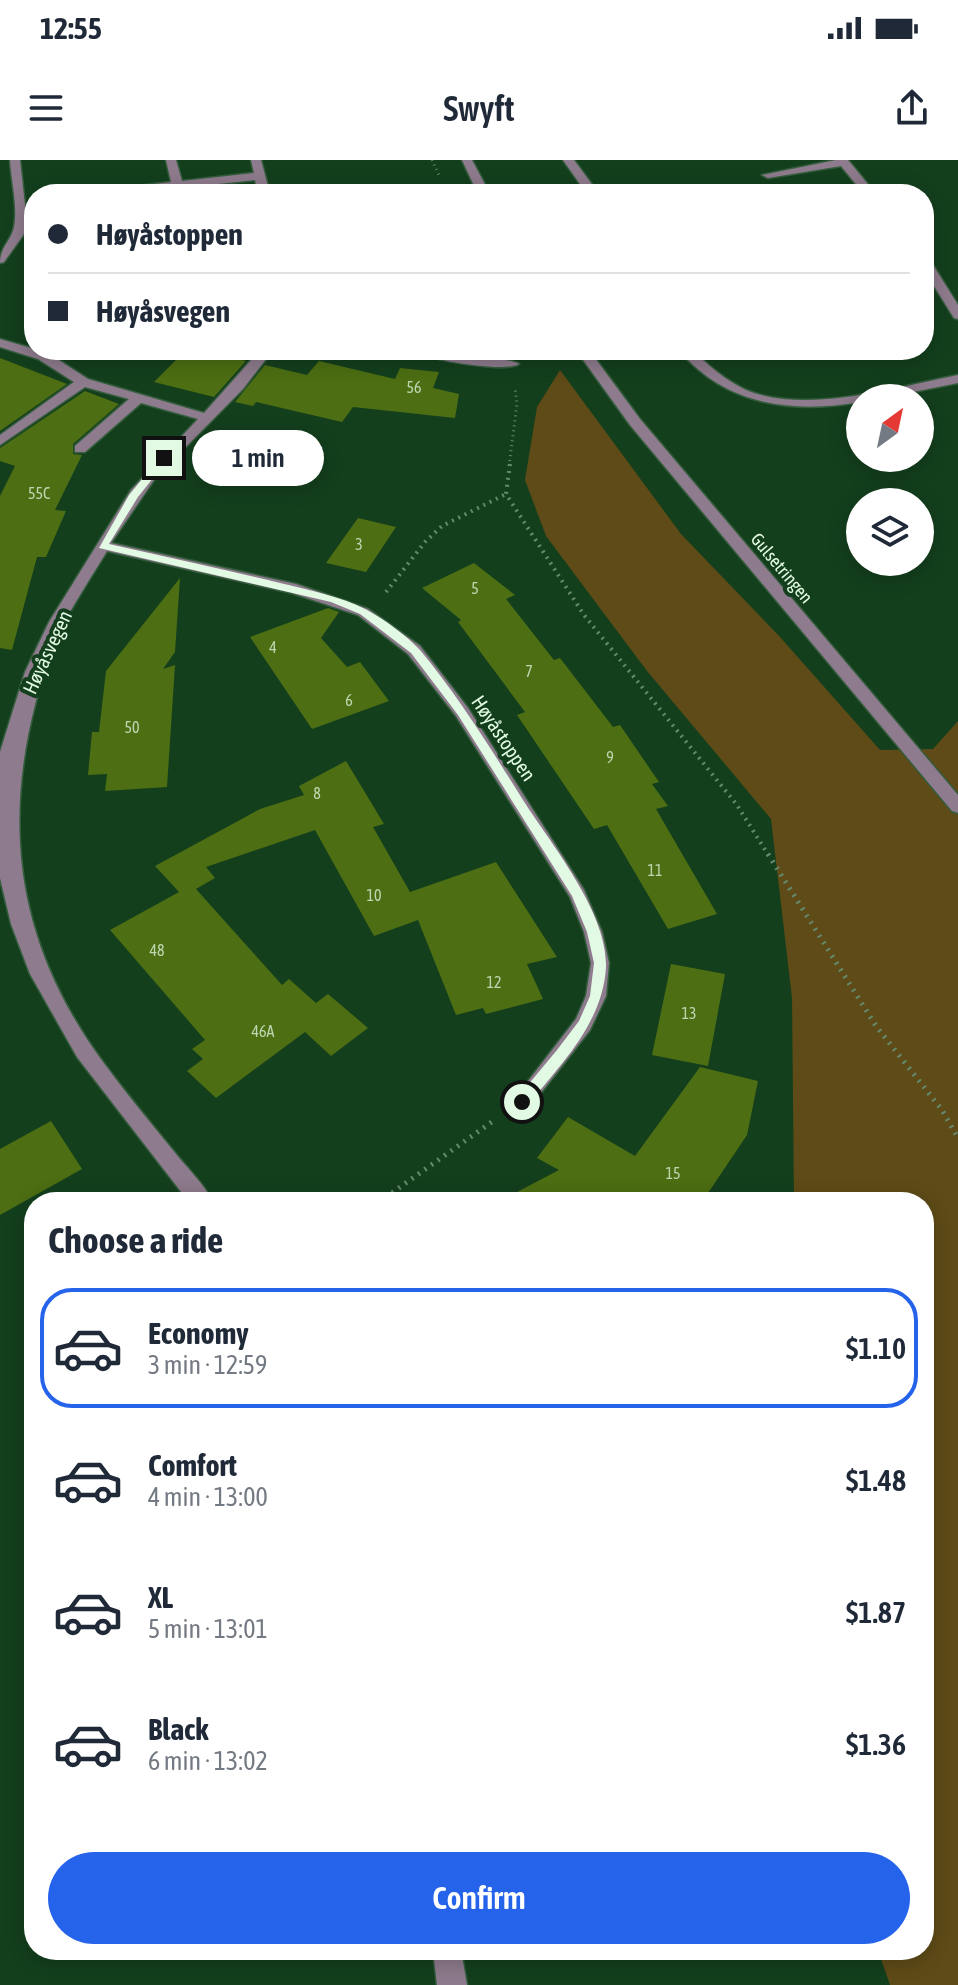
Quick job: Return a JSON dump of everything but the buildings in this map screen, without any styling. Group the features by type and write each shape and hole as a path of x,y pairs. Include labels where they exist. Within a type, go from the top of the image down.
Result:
{"street":[{"path":"15,160 24,195"},
{"path":"171,160 177,184 260,176"},
{"path":"256,160 262,184"},
{"path":"467,160 479,184"},
{"path":"568,160 586,184"},
{"path":"768,175 843,161 862,184"},
{"path":"0,259 24,220"},
{"path":"934,276 958,315"},
{"path":"934,291 943,290"},
{"path":"0,343 24,350"},
{"path":"50,360 83,382 205,417"},
{"name":"Høyåsvegen","path":"194,1192 92,1059 52,999 24,941 11,894 2,792 18,719 49,637 103,546 153,471 258,360"},
{"path":"470,360 513,364"},
{"name":"Gulsetringen","path":"589,360 635,422 958,807"},
{"path":"696,360 721,384 763,400 790,405 819,404 958,379"},
{"path":"0,441 83,382"},
{"path":"80,449 137,399"},
{"name":"Høyåstoppen","path":"103,546 296,589 363,612 414,650 462,712 578,895 593,932 600,963 596,996 583,1024 522,1102"},
{"path":"448,1960 452,1985"}],"path":[{"path":"513,364 517,404 506,494 584,615 737,805 876,1026 942,1110 958,1138"},
{"path":"363,612 390,589 425,541 471,508 506,494"},
{"path":"393,1192 522,1102"}],"shaded area":[{"path":"560,370 681,534 780,637 880,750 933,749 958,721 958,1985 890,1985 881,1960 934,1960 934,1192 794,1192 792,998 771,819 647,671 546,536 525,480 537,407"}],"route":[{"path":"164,458 134,495 103,546 335,600 363,612 391,630 414,650 462,712 578,895 593,932 600,963 596,996 583,1024 522,1102"}]}
